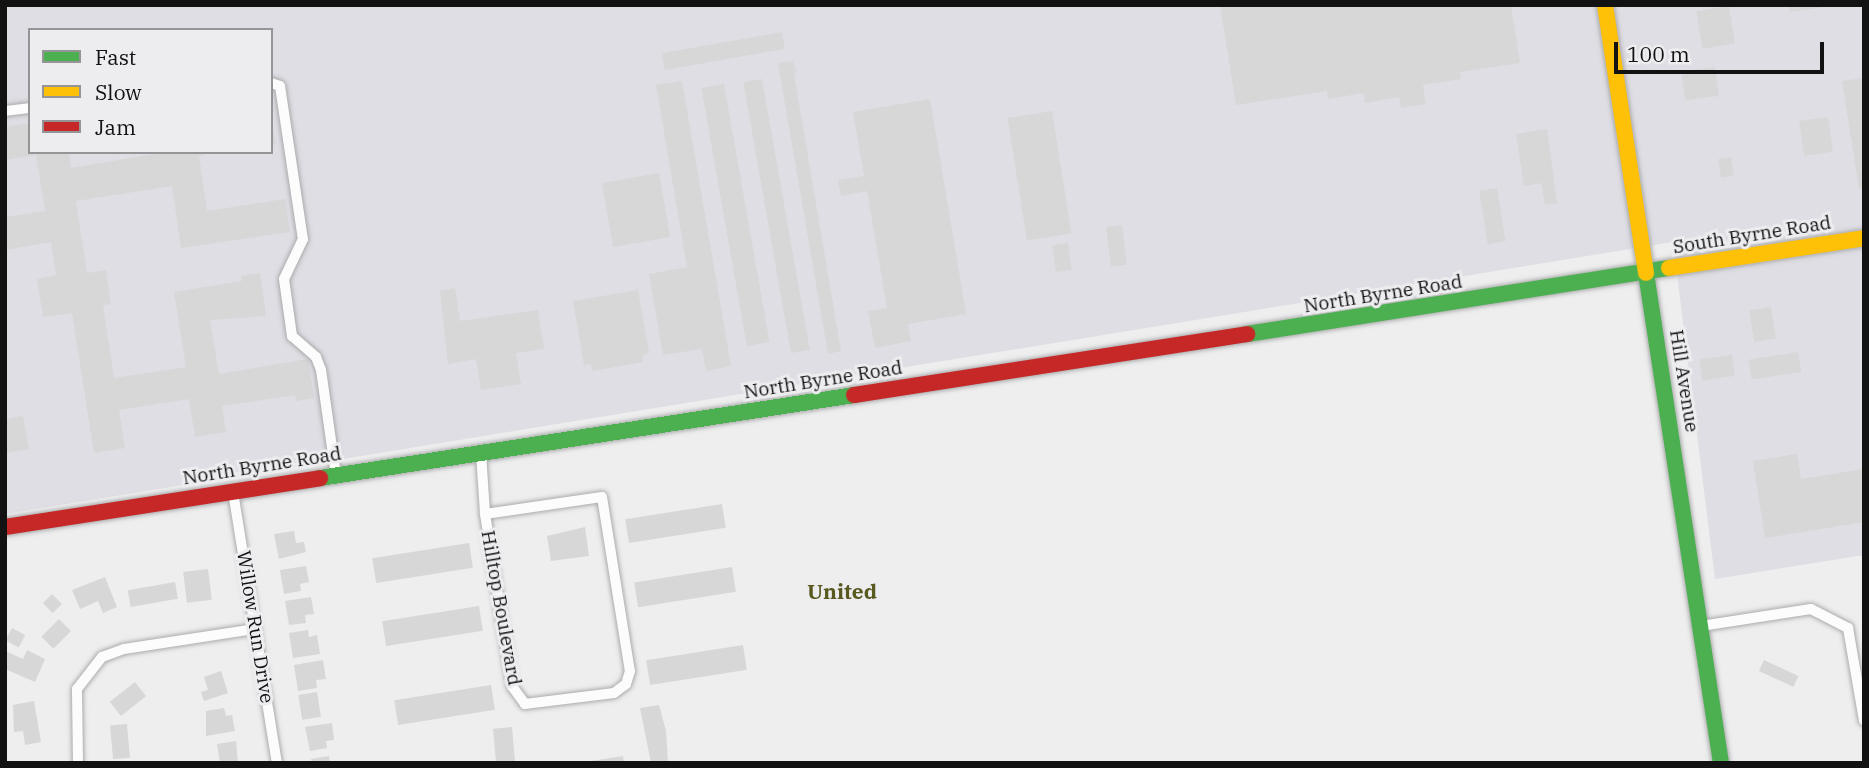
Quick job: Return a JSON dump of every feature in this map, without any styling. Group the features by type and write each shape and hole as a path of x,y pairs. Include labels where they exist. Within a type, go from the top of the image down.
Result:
{"main road":[{"name":"Hill Avenue","path":"1605,5 1721,763"},
{"name":"South Byrne Road","path":"1647,273 1864,237"},
{"name":"North Byrne Road","path":"5,527 1647,273"}],"street":[{"path":"273,84 280,86 303,239 284,279 292,336 316,357 321,370 337,476"},
{"path":"5,111 28,108"},
{"name":"Hilltop Boulevard","path":"481,453 485,514 516,696 534,705 614,692 626,684 630,671 602,497 485,514"},
{"name":"Willow Run Drive","path":"233,492 277,763"},
{"path":"1700,626 1811,609 1848,628 1864,721"},
{"path":"78,763 77,689 102,657 124,649 255,629"}],"shaded area":[{"path":"5,5 1864,5 1864,555 1715,579 1673,242 5,514"}],"building":[{"path":"1220,5 1511,5 1520,63 1460,72 1461,79 1423,85 1426,104 1401,108 1399,97 1365,103 1364,93 1328,99 1327,91 1236,105"},
{"path":"1789,5 1824,5 1824,7 1790,12"},
{"path":"1729,6 1735,44 1702,49 1696,11"},
{"path":"782,32 785,49 665,70 662,53"},
{"path":"793,61 795,70 798,69 794,74 841,351 828,354 778,63"},
{"path":"1715,67 1719,96 1685,100 1681,72"},
{"path":"1864,78 1864,187 1859,188 1842,81"},
{"path":"762,79 810,350 791,353 743,82"},
{"path":"682,81 731,366 706,371 702,349 663,355 649,274 687,267 656,85"},
{"path":"724,84 769,342 747,346 701,88"},
{"path":"930,99 966,314 908,324 911,341 875,348 868,311 887,308 867,191 841,196 838,180 864,176 853,112"},
{"path":"1052,111 1071,233 1027,241 1008,118"},
{"path":"1828,117 1833,152 1804,156 1799,121"},
{"path":"28,123 28,154 69,154 71,168 154,154 206,154 199,156 207,211 285,199 290,232 181,248 172,186 76,201 87,273 106,270 111,304 103,305 114,378 186,367 174,292 242,281 241,276 260,273 266,316 210,320 219,374 308,359 314,398 296,401 295,395 222,406 226,432 195,437 189,399 119,410 125,448 94,453 72,313 43,317 37,279 56,275 51,242 5,250 5,217 45,211 36,155 5,160 5,127"},
{"path":"1547,129 1557,203 1545,205 1541,183 1524,186 1516,134"},
{"path":"1731,157 1734,176 1721,178 1718,159"},
{"path":"659,173 670,237 613,247 602,183"},
{"path":"1497,188 1505,241 1488,244 1479,191"},
{"path":"1122,225 1127,265 1111,267 1106,227"},
{"path":"1068,243 1072,270 1056,272 1052,245"},
{"path":"455,288 460,321 538,310 544,349 516,353 521,384 481,390 476,359 448,364 440,291"},
{"path":"638,290 649,353 642,355 643,362 592,371 591,364 584,365 573,301"},
{"path":"1771,307 1776,339 1754,342 1749,310"},
{"path":"1798,352 1801,372 1752,380 1749,360"},
{"path":"1732,355 1735,376 1702,380 1699,360"},
{"path":"23,416 29,449 5,453 5,419"},
{"path":"1797,454 1801,479 1864,469 1864,522 1765,538 1753,461"},
{"path":"722,504 726,528 629,543 625,519"},
{"path":"585,527 589,556 551,561 547,536"},
{"path":"294,531 296,543 304,542 306,552 279,559 274,534"},
{"path":"469,543 473,568 376,583 372,558"},
{"path":"306,566 309,582 300,584 301,591 284,594 280,570"},
{"path":"732,567 736,592 638,607 634,582"},
{"path":"208,569 212,600 187,603 183,572"},
{"path":"105,577 117,607 103,613 98,601 80,609 72,590"},
{"path":"175,582 178,599 131,607 128,590"},
{"path":"52,594 62,604 53,613 43,603"},
{"path":"311,597 314,614 305,615 306,623 289,625 285,601"},
{"path":"479,606 483,631 386,646 382,621"},
{"path":"59,619 71,631 53,649 41,637"},
{"path":"12,628 25,635 19,647 5,640"},
{"path":"308,630 309,637 317,635 320,654 293,658 289,633"},
{"path":"743,645 747,670 650,685 646,660"},
{"path":"27,650 45,659 35,682 5,669 5,651 23,659"},
{"path":"323,660 326,679 316,680 317,688 298,691 294,665"},
{"path":"1764,660 1798,676 1793,687 1759,671"},
{"path":"221,671 228,693 204,701 201,692 208,690 204,677"},
{"path":"135,682 146,696 121,716 110,702"},
{"path":"491,685 495,710 398,725 394,700"},
{"path":"317,692 321,717 302,720 298,695"},
{"path":"34,701 41,742 25,745 23,731 14,732 13,705"},
{"path":"659,705 666,731 668,763 651,763 640,708"},
{"path":"224,708 226,716 232,715 235,731 206,736 206,711"},
{"path":"332,723 334,740 326,741 327,748 310,751 305,727"},
{"path":"127,724 130,758 113,759 110,725"},
{"path":"512,727 515,763 496,763 493,729"},
{"path":"236,741 238,763 220,763 217,744"},
{"path":"329,756 330,763 312,763 311,759"},
{"path":"623,756 624,763 591,763 591,761"}],"traffic: fast":[{"path":"1247,334 1669,268"},
{"path":"1646,273 1721,763"},
{"path":"320,478 854,395"}],"traffic: slow":[{"path":"1605,5 1646,273"},
{"path":"1669,268 1864,238"}],"traffic: jam":[{"path":"854,395 1247,334"},
{"path":"5,527 320,478"}],"district":[{"name":"United","path":"842,591"}]}
